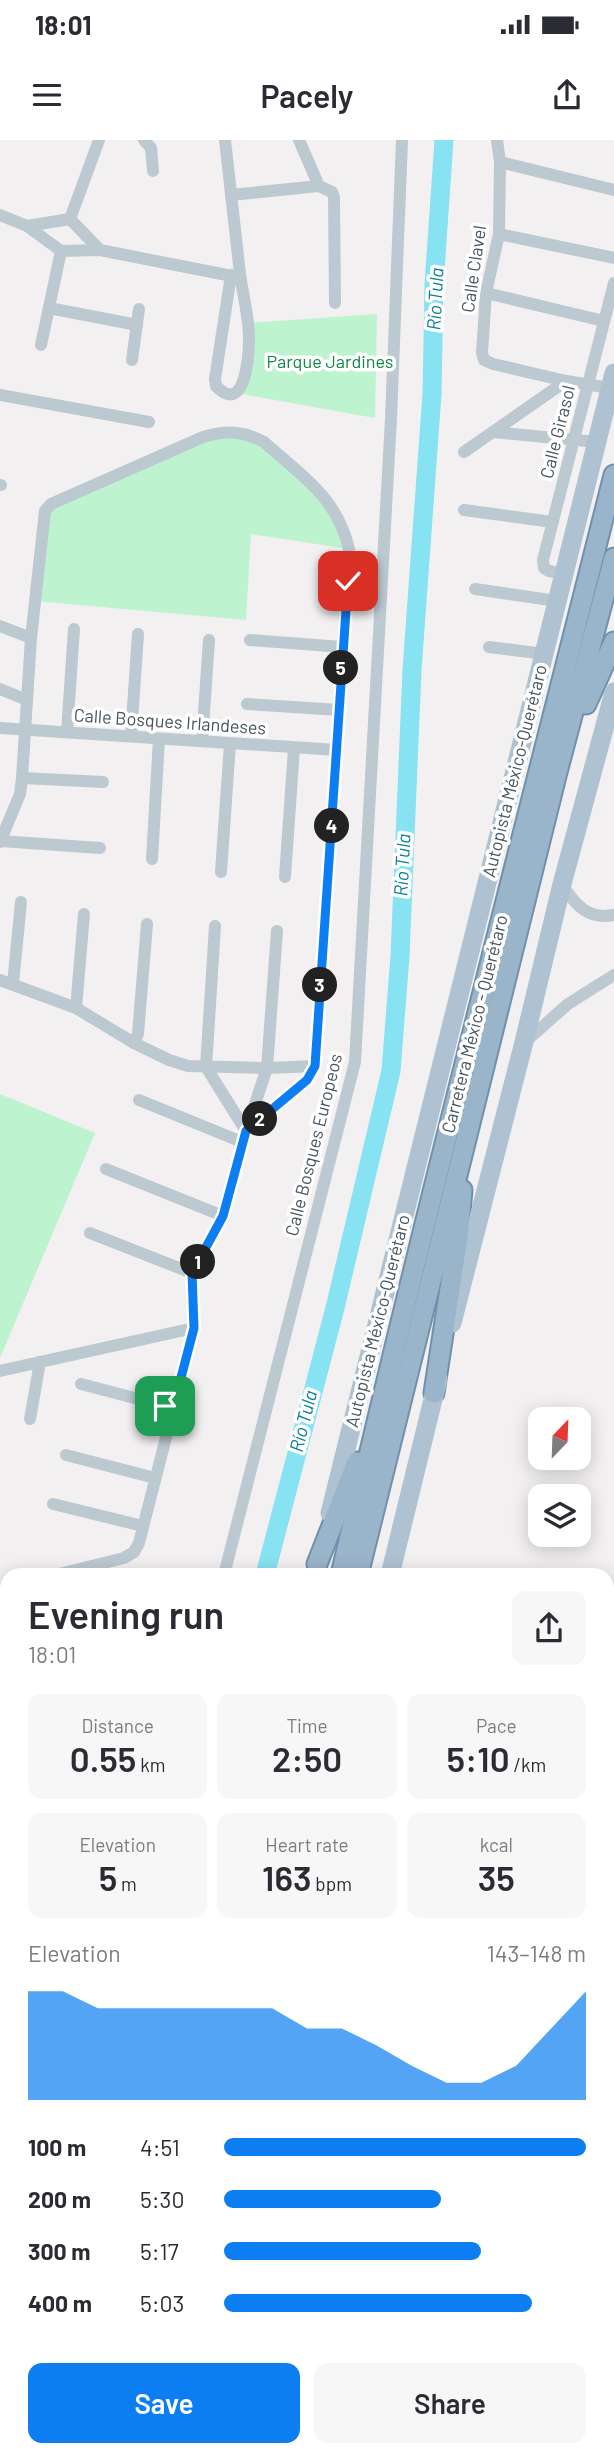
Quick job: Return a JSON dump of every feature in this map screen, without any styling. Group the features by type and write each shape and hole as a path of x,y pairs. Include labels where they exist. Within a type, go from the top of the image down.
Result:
{"highway":[{"name":"Carretera México - Querétaro","path":"343,1568 558,691 614,475"},
{"name":"Carretera México - Querétaro","path":"360,1568 463,1143 614,558"},
{"path":"557,772 614,642"},
{"path":"434,1393 459,1225 463,1143"},
{"path":"317,1568 383,1396"}],"main road":[{"name":"Autopista México-Querétaro","path":"316,1568 612,381"},
{"path":"392,1568 562,884 614,692"}],"street":[{"path":"70,219 99,140"},
{"path":"144,140 151,149 153,171"},
{"path":"225,140 236,276 249,342 244,381 236,393 229,394 221,392 215,379 236,276"},
{"path":"299,140 319,186"},
{"name":"Calle Bosques Europeos","path":"226,1568 355,1062 391,419 402,140"},
{"name":"Calle Clavel","path":"497,140 500,162 499,234 486,293 482,353 484,360 493,365 566,381"},
{"path":"500,162 614,190"},
{"path":"231,195 319,186 332,192 335,303"},
{"path":"0,215 27,226 61,251 100,250 236,276"},
{"path":"27,226 70,219"},
{"path":"70,219 100,250"},
{"path":"47,241 55,221"},
{"path":"499,234 614,258"},
{"path":"41,345 61,251"},
{"name":"Calle Girasol","path":"564,574 549,572 544,568 543,560 614,283"},
{"path":"486,293 608,314"},
{"path":"49,308 137,325"},
{"path":"132,360 139,309"},
{"path":"464,452 566,381 588,384 612,381"},
{"path":"0,395 149,422"},
{"path":"100,848 0,841 20,794 31,638 45,511 51,505 204,437 220,432 253,436 264,442 335,509 345,530 349,549 315,1066 307,1080 244,1137"},
{"path":"493,432 597,442"},
{"path":"464,510 553,522"},
{"path":"475,589 558,601"},
{"path":"0,626 31,638"},
{"path":"67,732 74,629"},
{"path":"131,737 138,634"},
{"path":"202,741 209,640"},
{"path":"250,640 341,647"},
{"path":"489,647 544,654"},
{"path":"0,689 27,699"},
{"path":"247,704 339,710"},
{"name":"Calle Bosques Irlandeses","path":"0,728 337,750"},
{"path":"152,859 159,739"},
{"path":"221,872 230,744"},
{"path":"285,877 294,748"},
{"path":"22,778 103,782"},
{"path":"562,884 572,901 582,910 603,917 614,915"},
{"path":"13,985 21,902"},
{"path":"76,1008 84,914"},
{"path":"134,1043 138,1034 147,923"},
{"path":"215,926 206,1067 244,1137"},
{"path":"83,1568 124,1558 134,1552 139,1543 194,1328 192,1273 223,1216 244,1137 267,1068 277,931"},
{"path":"524,1042 568,1004 614,975"},
{"path":"0,980 76,1008 134,1043 188,1066 315,1066"},
{"path":"139,1100 244,1137"},
{"path":"106,1169 223,1216"},
{"path":"90,1233 192,1273"},
{"path":"0,1371 194,1328"},
{"path":"30,1419 40,1362"},
{"path":"81,1384 173,1408"},
{"path":"66,1455 156,1478"},
{"path":"53,1504 143,1526"}],"green space":[{"name":"Parque Jardines","path":"377,314 375,418 236,393 248,323"},
{"path":"252,436 322,495 349,549 251,534 246,620 35,601 45,511 203,437"},
{"path":"0,1094 95,1133 0,1358"}],"waterway":[{"name":"Río Tula","path":"267,1568 335,1308 391,1071 400,956 412,670 432,394 434,285 444,140"}],"route":[{"path":"165,1406 173,1408 194,1328 192,1273 223,1216 246,1131 307,1080 315,1066 337,750 341,647 348,581"}]}
